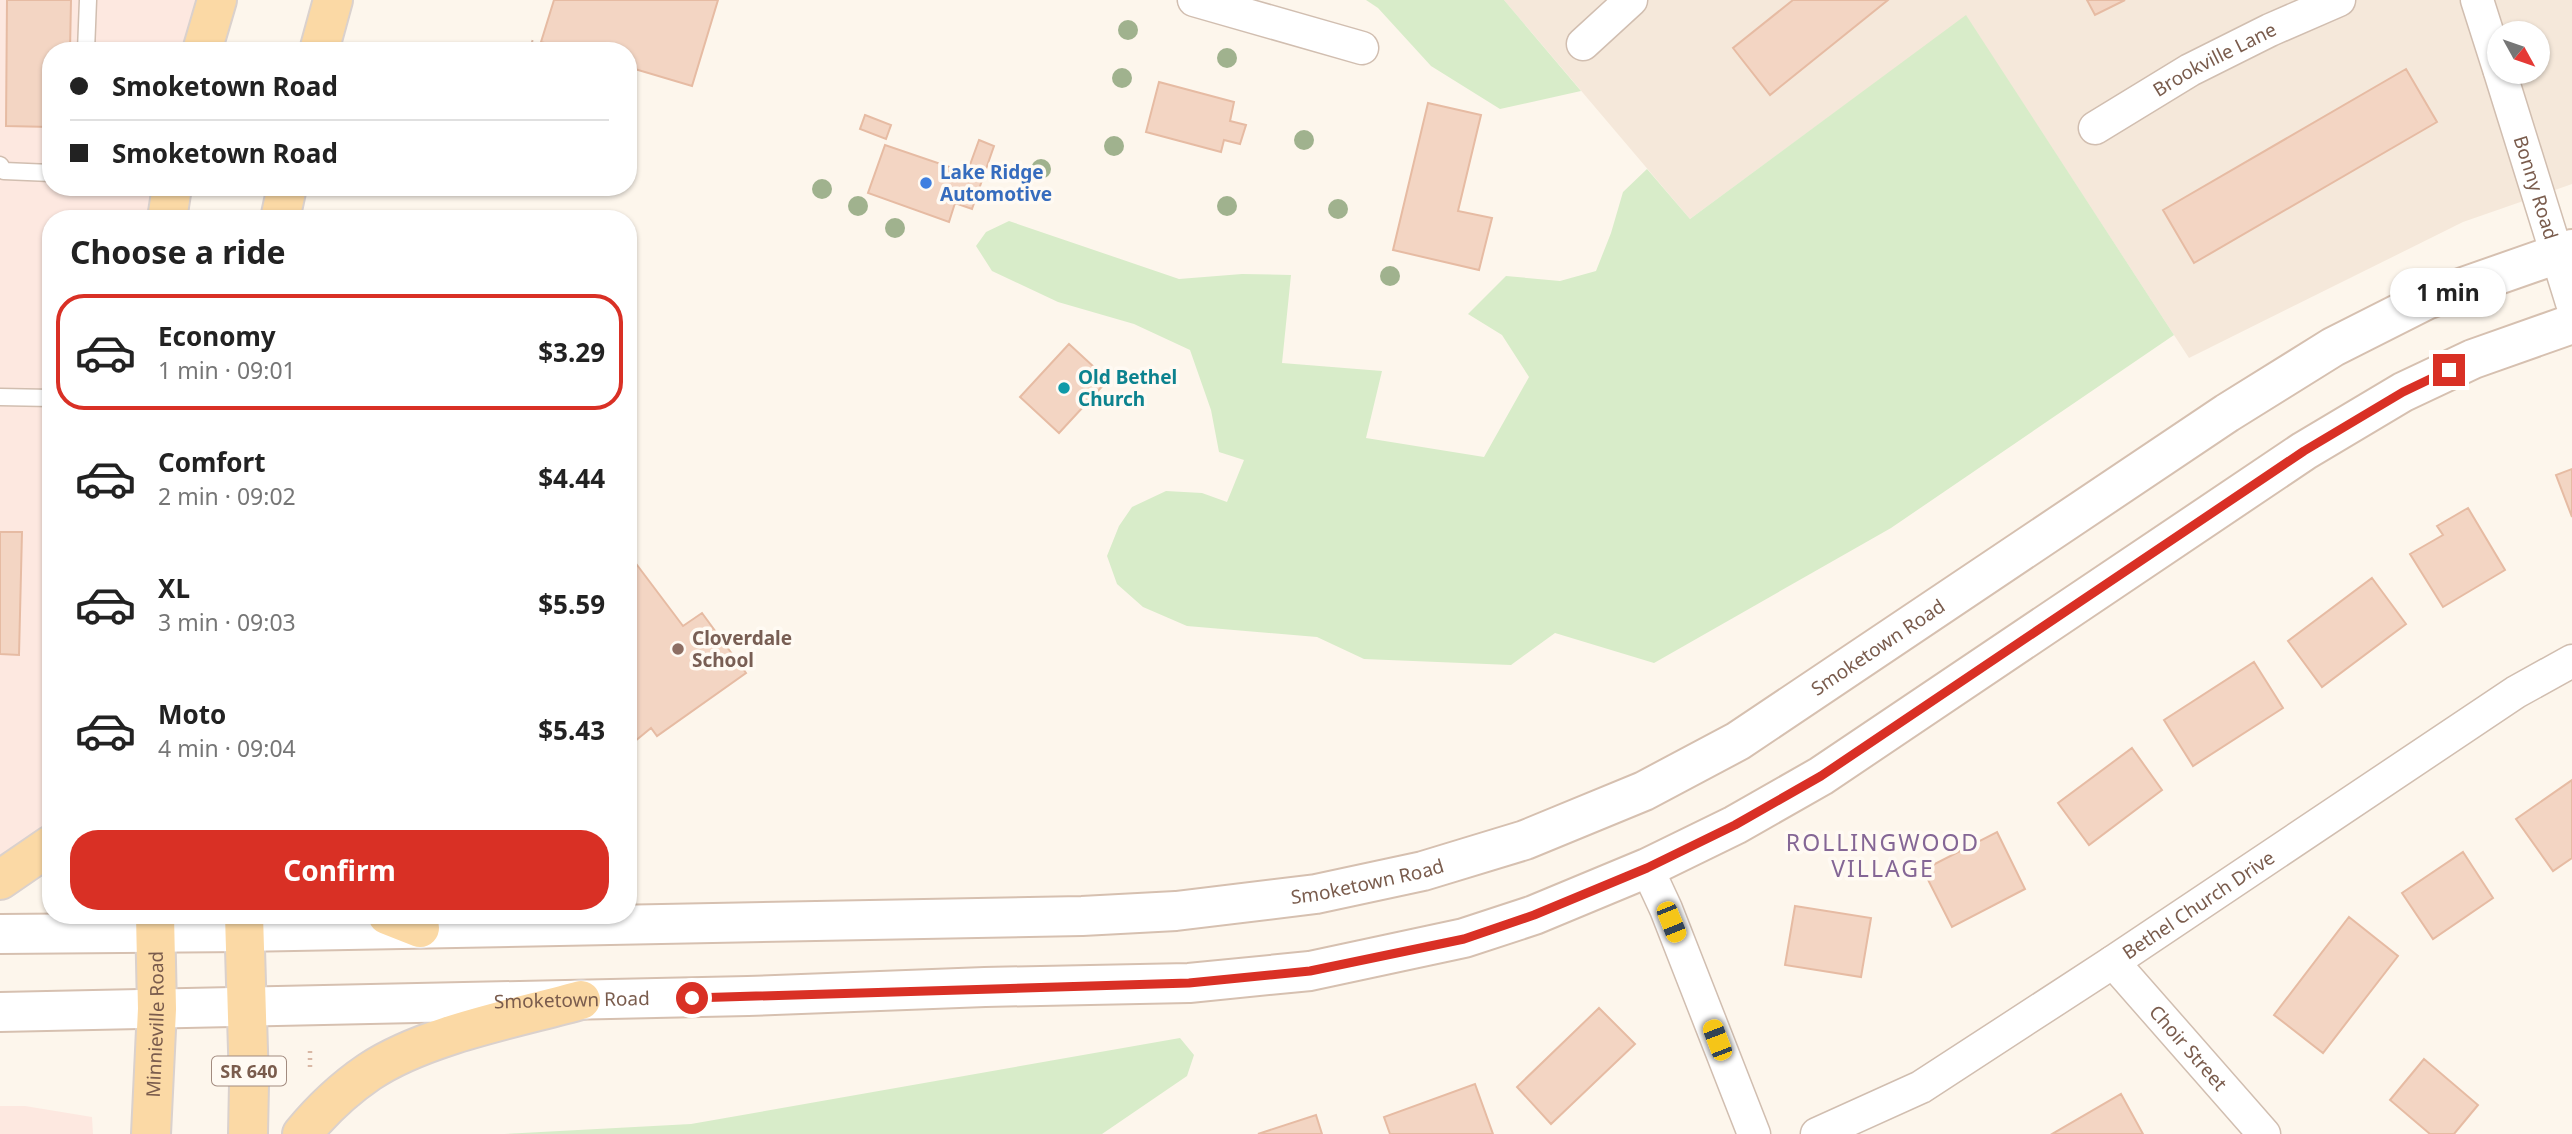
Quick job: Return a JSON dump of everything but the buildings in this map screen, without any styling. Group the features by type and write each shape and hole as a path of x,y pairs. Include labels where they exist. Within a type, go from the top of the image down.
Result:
{"main road":[{"path":"205,42 217,0"},
{"path":"322,42 333,0"},
{"name":"Smoketown Road","path":"637,920 1082,916 1176,911 1316,894 1423,871 1525,840 1644,791 1738,741 2227,413 2333,346 2426,299 2564,251"},
{"name":"Smoketown Road","path":"0,1012 581,1000 1189,983 1310,971 1464,939 1534,915 1647,868 1735,825 1821,776 2304,451 2403,392 2473,359 2572,324"},
{"path":"0,880 42,851"},
{"name":"Smoketown Road","path":"0,934 156,924 244,924"},
{"name":"Minnieville Road","path":"151,1134 157,1009 156,924"},
{"name":"SR 640","path":"244,924 248,1134"},
{"path":"302,1134 321,1111 369,1072 414,1048 581,1000"}],"street":[{"path":"1194,0 1363,48"},
{"path":"1583,44 1631,0"},
{"name":"Brookville Lane","path":"2095,128 2190,70 2270,30 2339,0"},
{"name":"Bonny Road","path":"2477,0 2487,32"},
{"name":"Bonny Road","path":"2504,84 2564,251 2572,303"},
{"name":"Bethel Church Drive","path":"1817,1134 1921,1087 2516,692 2572,661"},
{"path":"1647,868 1666,909 1754,1134"},
{"name":"Choir Street","path":"2113,962 2264,1134"}],"lane":[{"path":"87,42 89,0"},
{"path":"0,165 4,171 42,173"},
{"path":"0,397 42,398"}],"shaded area":[{"path":"0,0 218,0 208,42 42,42 42,196 171,196 170,210 42,210 42,851 0,878"},
{"path":"1504,0 2572,0 2572,184 2463,222 2189,358 1966,16 1690,219"},
{"path":"0,1106 25,1106 92,1117 93,1134 0,1134"}],"green space":[{"path":"1366,0 1504,0 1581,91 1500,109 1431,66 1378,8"},
{"path":"1966,15 2174,335 1891,528 1654,663 1555,633 1511,665 1364,659 1317,637 1187,626 1143,607 1117,584 1107,556 1119,526 1132,507 1166,491 1202,493 1227,502 1244,460 1219,452 1211,410 1190,350 1134,324 1058,302 992,271 976,246 986,232 1009,221 1179,279 1242,274 1291,275 1282,363 1382,371 1366,438 1484,457 1529,377 1502,335 1468,314 1506,276 1560,281 1596,271 1623,192 1647,169 1690,219"},
{"path":"1180,1038 1194,1055 1187,1076 1102,1134 504,1134 691,1124"}],"place":[{"name":"Lake Ridge Automotive","path":"926,183"},
{"name":"Old Bethel Church","path":"1064,388"},
{"name":"Cloverdale School","path":"678,649"}],"district":[{"name":"ROLLINGWOOD VILLAGE","path":"1883,855"}],"route":[{"path":"692,998 985,987 1189,983 1310,971 1464,939 1534,915 1647,868 1735,825 1821,776 2304,451 2403,392 2449,370"}]}
